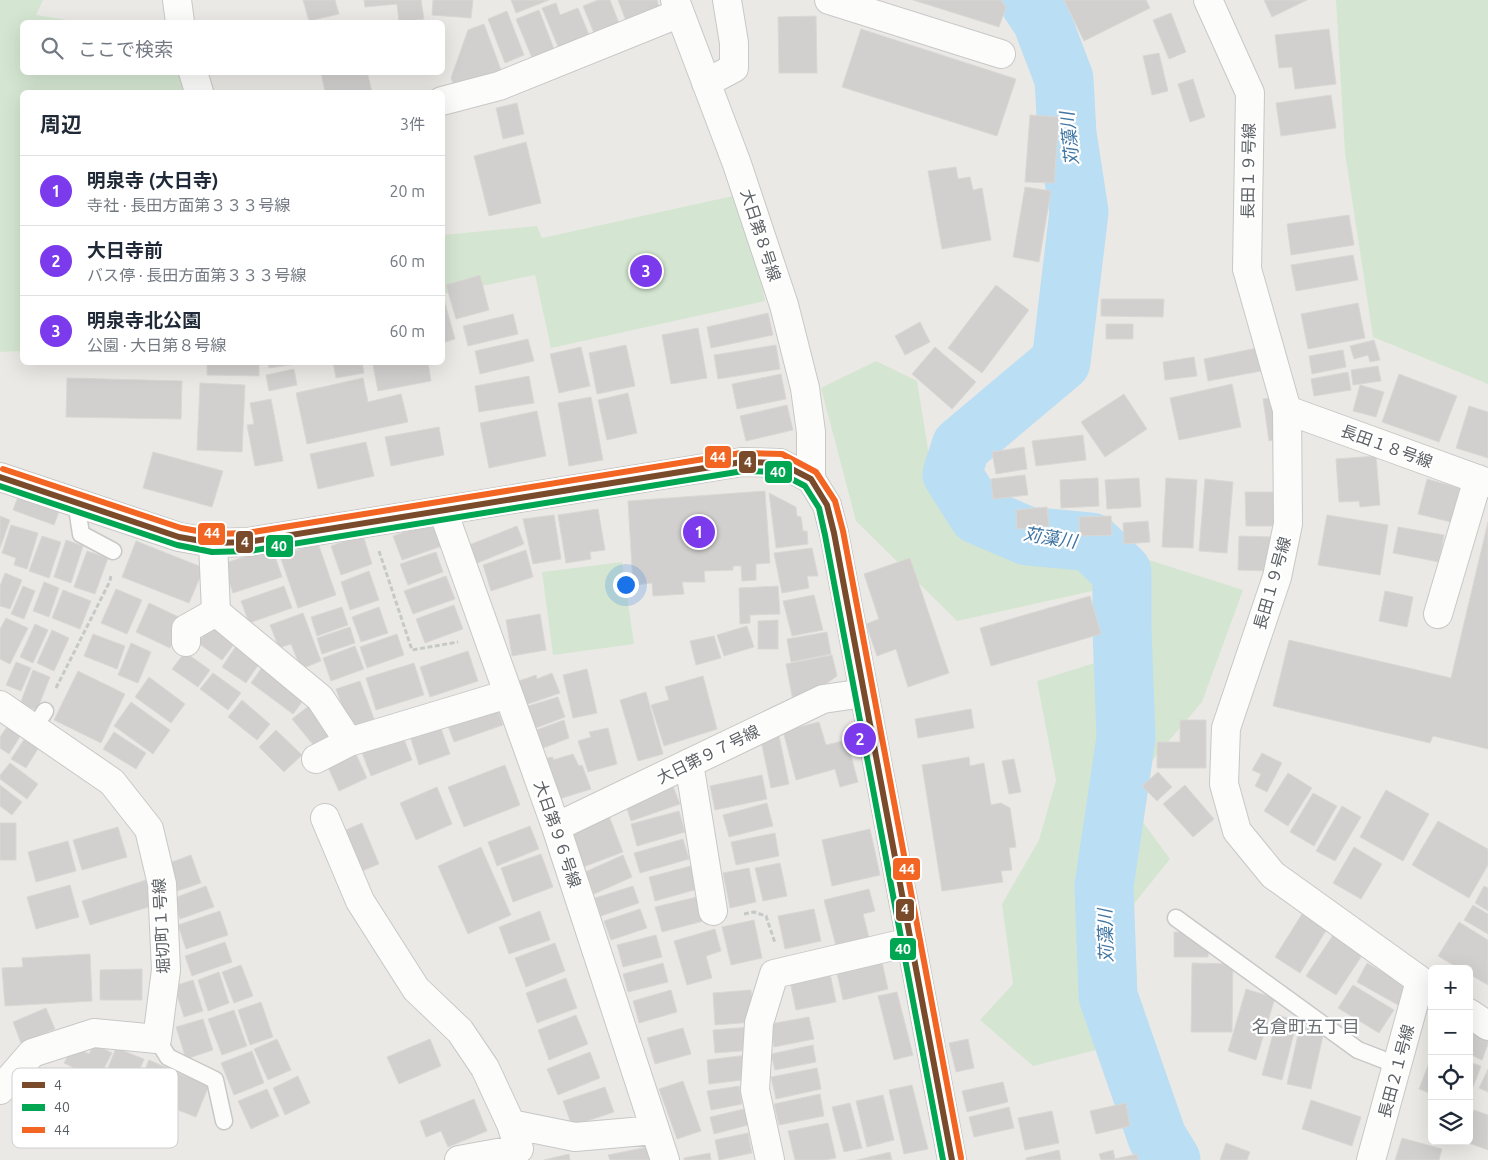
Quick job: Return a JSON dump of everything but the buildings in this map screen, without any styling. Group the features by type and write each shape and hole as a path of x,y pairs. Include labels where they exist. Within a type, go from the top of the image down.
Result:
{"street":[{"path":"177,0 180,20"},
{"path":"706,83 734,68 734,43 727,0"},
{"path":"829,0 1001,54"},
{"name":"長田１９号線","path":"1208,0 1250,93 1247,269 1286,410 1288,524 1277,577 1226,728 1224,784 1237,831 1273,875 1426,985"},
{"path":"445,100 499,86 677,7"},
{"name":"大日第８号線","path":"677,7 737,164 784,305 806,397 811,432 811,479"},
{"path":"195,75 198,90"},
{"name":"長田１８号線","path":"1286,410 1483,481"},
{"path":"0,476 179,537 213,543 248,542 443,512 742,462 780,463 811,479 828,505 834,533 952,1160"},
{"path":"1438,614 1483,481"},
{"name":"大日第９６号線","path":"443,512 556,827 665,1160"},
{"path":"213,543 216,612 320,698 349,742"},
{"path":"186,642 186,629 216,612"},
{"name":"大日第９７号線","path":"556,827 823,699 864,693"},
{"path":"316,759 349,742 508,694"},
{"name":"堀切町１号線","path":"0,705 39,720 112,782 149,829 162,884 166,970 157,1039"},
{"path":"689,764 713,911"},
{"path":"325,818 360,901 416,989 460,1031 480,1060 511,1124 519,1149 458,1160"},
{"path":"770,1160 755,1090 759,1022 779,972 910,942"},
{"name":"長田２１号線","path":"1371,1160 1397,1065 1426,985"},
{"path":"1473,1016 1488,1026"},
{"path":"19,1068 32,1053 94,1033 157,1039"},
{"path":"0,1090 12,1076"},
{"path":"511,1124 575,1137 655,1130"}],"lane":[{"path":"76,502 81,534 113,551"},
{"path":"1176,918 1358,1050 1397,1065"},
{"path":"157,1039 168,1057 215,1080 224,1121"}],"path":[{"path":"379,550 412,650 462,641"},
{"path":"39,720 110,581 113,551"},
{"path":"713,911 722,918 754,912 766,916 779,972"}],"green space":[{"path":"0,0 43,0 36,15 67,20 20,20 20,75 188,75 192,90 20,90 20,351 0,352"},
{"path":"1336,0 1488,0 1488,384 1373,337 1345,153"},
{"path":"742,194 765,301 551,348 535,275 445,294 445,235 537,226 542,238"},
{"path":"876,361 917,381 932,474 1006,538 1105,546 1243,590 1202,702 1123,795 1170,859 1100,946 1098,1002 1112,1046 1033,1066 980,1020 1013,984 1002,904 1039,840 1056,780 1037,681 1117,656 1101,589 957,621 856,521 821,388"},
{"path":"622,562 634,644 553,655 542,572"}],"waterway":[{"name":"苅藻川","path":"1028,0 1042,21 1064,79 1067,134 1079,212 1061,362 961,446 952,474 978,515 1027,536 1091,542 1122,572 1126,738 1104,886 1108,996 1157,1137 1171,1160"}],"transit line":[{"name":"44","path":"3,469 181,528 214,534 247,533 741,453 782,454 816,472 835,501 843,531 961,1158"},
{"name":"4","path":"0,477 179,537 213,543 248,542 742,462 780,463 811,479 827,505 834,533 952,1160"},
{"name":"40","path":"0,486 177,545 212,552 249,551 743,471 778,472 805,486 819,508 825,535 943,1160"}],"place":[{"name":"明泉寺北公園","path":"646,271"},
{"name":"明泉寺 (大日寺)","path":"699,532"},
{"name":"大日寺前","path":"860,739"}],"district":[{"name":"名倉町五丁目","path":"1306,1026"}]}
